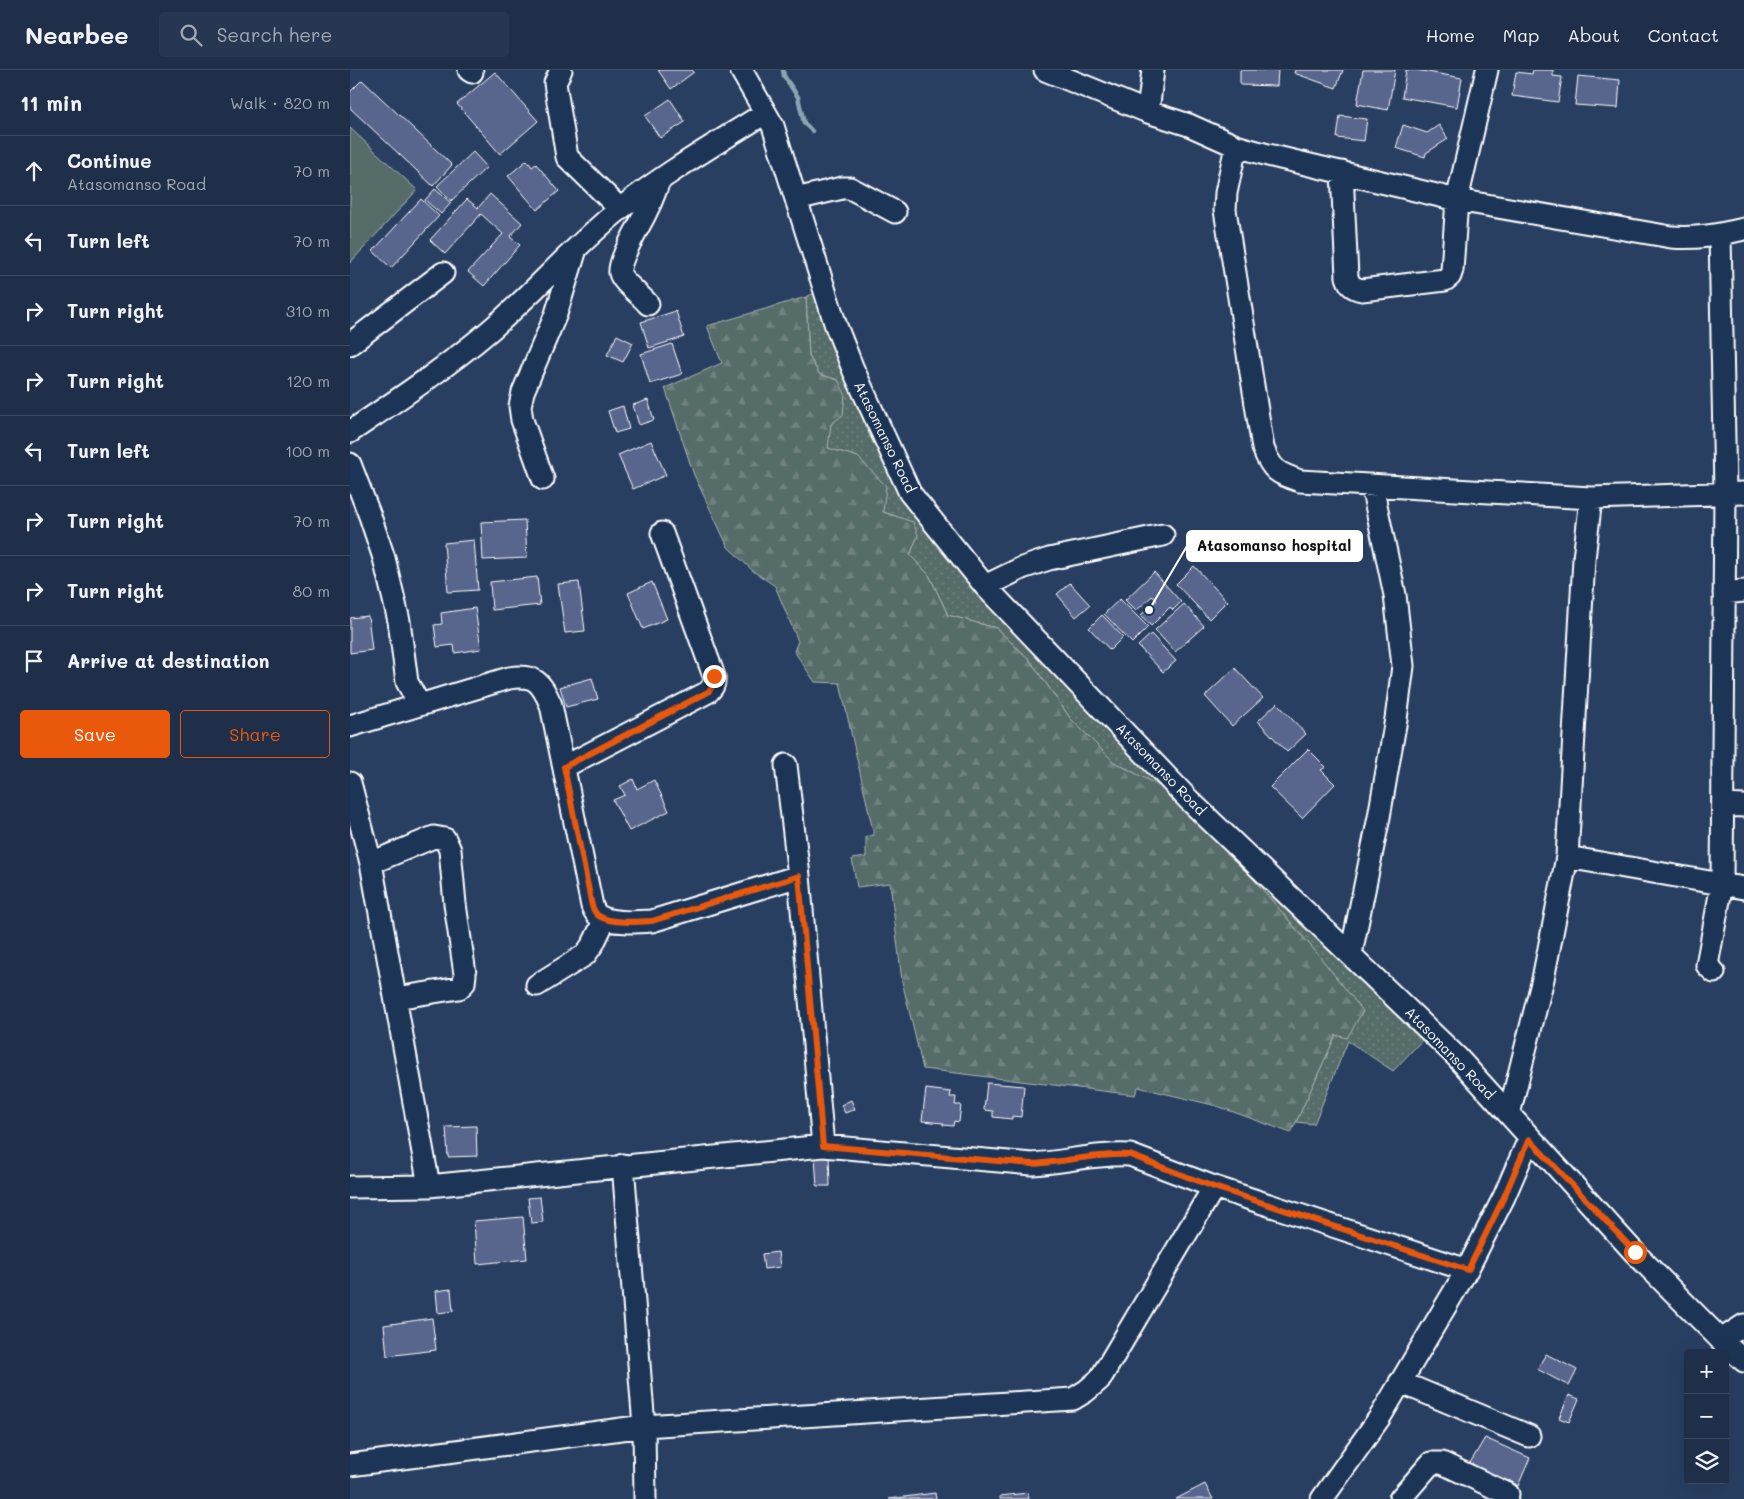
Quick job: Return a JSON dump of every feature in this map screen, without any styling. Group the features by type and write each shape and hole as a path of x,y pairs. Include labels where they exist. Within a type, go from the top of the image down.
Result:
{"street":[{"path":"561,70 556,83 567,157 620,209"},
{"name":"Atasomanso Road","path":"741,70 773,126 836,326 853,369 910,492 986,586 1189,800 1457,1057 1510,1114 1529,1139 1635,1252 1744,1361"},
{"path":"1045,70 1148,112 1188,125 1236,146 1456,200 1671,237 1691,238 1744,229"},
{"path":"1148,112 1153,70"},
{"path":"1342,172 1347,277 1349,284 1356,289 1362,290 1446,280 1452,270 1456,200 1487,70"},
{"path":"350,432 430,378 489,332 577,246 620,209 658,181 765,113"},
{"path":"1236,146 1226,194 1225,210 1263,448 1268,463 1281,474 1300,481 1591,498 1734,493"},
{"path":"648,304 620,275 620,268 624,255 648,210 658,181"},
{"path":"796,200 842,188 850,188 896,212"},
{"path":"1714,972 1707,965 1722,884 1723,805 1734,592 1734,493 1720,234"},
{"path":"543,479 522,420 520,406 523,392 556,314 577,246"},
{"path":"350,344 443,273"},
{"path":"350,464 384,558 399,621 407,682 419,704"},
{"path":"1351,954 1396,719 1403,666 1395,595 1372,486"},
{"path":"1510,1114 1543,979 1567,857 1584,559 1591,498"},
{"path":"564,767 713,688 714,676 662,533"},
{"path":"986,586 1022,568 1049,559 1163,535"},
{"path":"350,726 509,678 522,676 536,680 544,689 551,705 592,906 597,915 605,919 633,922 652,921 799,876"},
{"path":"391,713 407,682"},
{"path":"786,765 799,876 823,1146"},
{"path":"350,782 371,863 429,1186"},
{"path":"1723,805 1744,806"},
{"path":"371,863 434,837 445,839 450,850 455,904 465,974 464,983 459,988 396,998"},
{"path":"1567,857 1744,888"},
{"path":"537,985 585,955 593,944 605,919"},
{"path":"1322,1499 1380,1416 1468,1270 1504,1197 1529,1139"},
{"path":"350,1187 429,1186 823,1146 1032,1164 1118,1154 1130,1155 1214,1187 1468,1270"},
{"path":"623,1165 644,1426 645,1499"},
{"path":"350,1465 644,1426 1073,1399 1100,1379 1214,1187"},
{"path":"1721,1340 1744,1325"},
{"path":"1400,1382 1529,1436"},
{"path":"1400,1499 1431,1463 1436,1462 1508,1494"}],"green space":[{"path":"350,128 417,190 350,263"},
{"path":"819,291 835,347 870,437 908,500 1427,1035 1393,1071 1348,1041 1314,1124 1296,1122 1336,1034 1316,952 1169,785 1161,787 1114,762 1070,718 1029,659 996,628 948,615 929,575 910,555 918,535 896,516 883,512 858,457 827,448 838,380 819,374 809,356 806,297"},
{"path":"806,297 809,356 819,374 838,380 845,394 843,415 831,424 828,448 858,457 886,486 883,512 913,522 918,535 910,555 929,575 948,615 996,628 1029,659 1070,718 1114,762 1161,787 1168,785 1255,881 1316,952 1363,1011 1347,1038 1336,1035 1291,1133 1217,1106 1138,1087 1135,1095 923,1069 902,981 890,883 857,887 852,859 866,857 866,837 874,835 840,683 815,682 794,651 798,641 775,586 753,571 728,547 694,475 665,388 722,363 707,326"}],"building":[{"path":"658,70 692,70 694,72 671,89"},
{"path":"1240,70 1278,70 1277,86 1240,85"},
{"path":"1295,70 1343,70 1336,88 1294,73"},
{"path":"1363,70 1395,70 1388,110 1357,104"},
{"path":"1406,70 1462,78 1457,107 1402,97"},
{"path":"1533,70 1553,70 1553,76 1562,77 1558,102 1512,96 1516,72 1532,74"},
{"path":"495,72 538,121 500,154 457,104"},
{"path":"1578,76 1620,80 1618,108 1575,105"},
{"path":"362,80 452,165 433,186 350,108 350,92"},
{"path":"670,99 685,122 660,138 645,116"},
{"path":"1340,116 1367,119 1364,141 1337,138"},
{"path":"1403,125 1427,133 1439,125 1448,139 1426,153 1425,157 1396,148"},
{"path":"473,152 487,167 451,201 437,186"},
{"path":"527,160 532,167 536,164 559,191 537,210 508,176"},
{"path":"435,189 451,203 441,214 425,200"},
{"path":"490,194 522,223 510,237 520,245 484,286 468,272 503,234 481,214 445,254 430,240 467,199 478,208"},
{"path":"421,199 439,216 391,268 373,251"},
{"path":"676,311 684,337 649,348 641,322"},
{"path":"617,335 633,343 623,362 607,355"},
{"path":"672,344 682,374 650,384 641,354"},
{"path":"648,400 654,420 639,425 633,405"},
{"path":"623,406 629,429 615,433 608,411"},
{"path":"651,441 666,475 633,489 618,455"},
{"path":"525,520 527,558 483,560 481,522"},
{"path":"474,540 478,590 448,592 444,543"},
{"path":"1194,566 1227,601 1209,619 1176,584"},
{"path":"1154,572 1181,602 1173,610 1170,607 1151,626 1141,615 1157,600 1152,596 1136,611 1125,600"},
{"path":"537,577 540,605 492,610 490,582"},
{"path":"579,582 585,631 565,633 558,584"},
{"path":"652,582 667,619 643,629 628,593"},
{"path":"1070,583 1090,605 1076,617 1057,594"},
{"path":"1120,599 1148,627 1132,643 1104,614"},
{"path":"1184,604 1204,626 1175,652 1155,630"},
{"path":"475,608 481,649 455,653 454,645 437,647 434,625 442,624 441,613"},
{"path":"1102,615 1123,637 1110,650 1089,628"},
{"path":"368,616 372,650 350,653 350,618"},
{"path":"1151,634 1176,661 1163,672 1138,646"},
{"path":"1235,668 1263,698 1232,726 1205,696"},
{"path":"592,678 598,699 566,707 560,687"},
{"path":"1277,703 1306,734 1287,752 1258,721"},
{"path":"1308,749 1326,767 1321,770 1335,784 1302,818 1270,787"},
{"path":"633,779 637,789 654,780 669,811 629,831 613,800 625,795 620,786"},
{"path":"987,1083 1024,1086 1021,1117 1012,1116 1012,1119 993,1117 993,1111 984,1110"},
{"path":"926,1089 951,1092 950,1097 956,1097 955,1105 961,1105 959,1122 954,1121 953,1126 922,1121"},
{"path":"851,1100 855,1109 845,1113 841,1105"},
{"path":"476,1126 477,1156 448,1157 446,1127"},
{"path":"829,1156 830,1186 817,1186 815,1157"},
{"path":"540,1197 543,1222 531,1223 528,1198"},
{"path":"523,1217 527,1259 477,1264 474,1221"},
{"path":"778,1252 780,1267 764,1269 762,1254"},
{"path":"451,1289 453,1311 438,1313 436,1291"},
{"path":"432,1318 436,1350 387,1356 384,1325"},
{"path":"1546,1354 1577,1370 1569,1386 1537,1369"},
{"path":"1569,1395 1579,1399 1569,1422 1559,1418"},
{"path":"1485,1438 1530,1458 1518,1486 1509,1480 1505,1485 1484,1477 1485,1471 1470,1463"},
{"path":"1205,1484 1213,1499 1176,1499"},
{"path":"935,1493 936,1499 889,1499"},
{"path":"1028,1493 1029,1499 1000,1499 1000,1496"}],"waterway":[{"path":"783,70 784,76 798,97 804,123 812,131"}],"place":[{"name":"Atasomanso hospital","path":"1149,610"}],"route":[{"path":"714,676 713,688 708,692 564,767 592,906 597,915 605,919 633,922 652,921 799,876 823,1146 1032,1164 1118,1154 1130,1155 1214,1187 1468,1270 1504,1197 1529,1139 1635,1252"}]}
